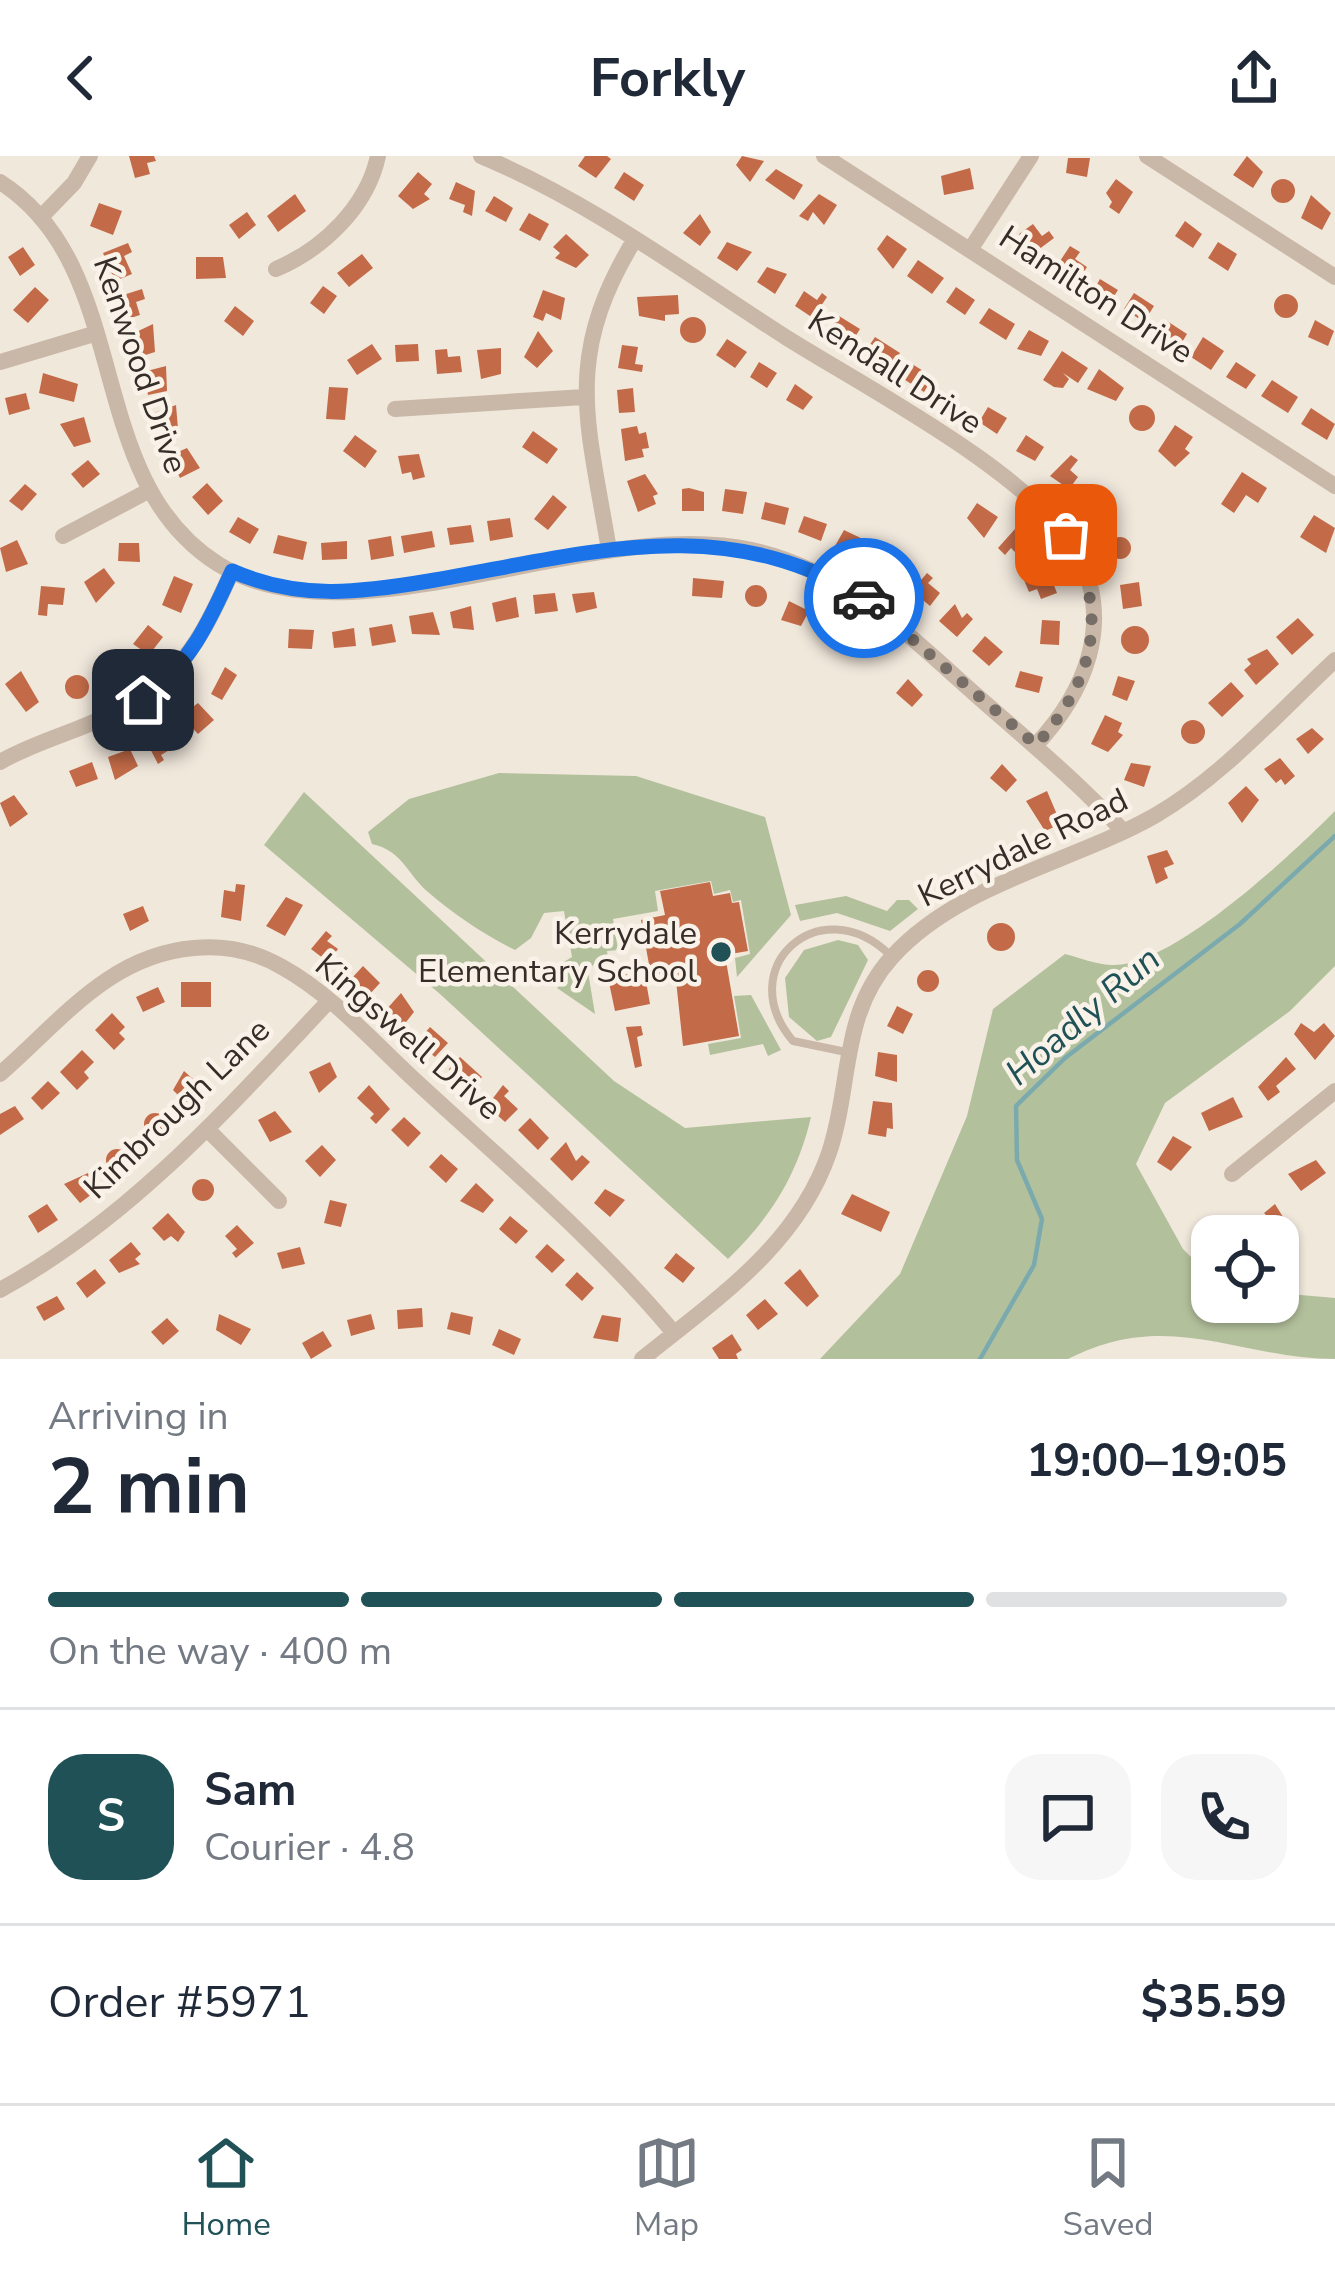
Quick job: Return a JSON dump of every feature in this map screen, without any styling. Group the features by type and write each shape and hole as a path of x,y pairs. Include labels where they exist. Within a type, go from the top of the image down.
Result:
{"street":[{"path":"42,216 74,183 90,156"},
{"path":"276,269 307,253 345,220 368,184 378,156"},
{"name":"Kendall Drive","path":"481,156 559,193 635,239 946,439 1033,500 1066,535 1089,584 1094,637 1074,697 1036,745"},
{"name":"Hamilton Drive","path":"824,156 1335,485"},
{"path":"970,250 1031,156"},
{"path":"1147,156 1335,277"},
{"name":"Kenwood Drive","path":"0,182 42,216 76,268 122,422 150,490 181,532 232,571 278,588 336,595 609,550 722,545 814,571 870,602 1036,745 1123,831"},
{"path":"609,550 584,397 590,330 635,239"},
{"path":"0,362 97,333"},
{"path":"395,409 584,397"},
{"path":"63,536 150,490"},
{"path":"0,736 5,759 119,712 165,683 194,650 232,571"},
{"name":"Kerrydale Road","path":"642,1359 753,1268 805,1205 834,1133 845,1052 861,1006 892,957 955,909 1123,831 1208,778 1335,660"},
{"name":"Kingswell Drive","path":"0,1074 104,980 175,951 216,947 260,957 328,1002 591,1239 674,1333"},
{"name":"Kimbrough Lane","path":"0,1290 111,1217 207,1129 328,1002"},
{"path":"1232,1174 1335,1091"},
{"path":"207,1129 280,1201"}],"lane":[{"path":"845,1052 796,1044 781,1027 771,1000 771,980 799,940 825,928 860,931 892,957"}],"green space":[{"path":"499,773 636,776 765,817 791,915 737,977 735,958 750,954 741,900 733,902 730,890 714,894 711,881 655,891 658,911 613,919 618,950 607,951 608,958 596,961 588,972 595,1014 557,988 568,978 562,963 572,957 564,911 544,913 531,938 515,950 448,908 398,857 372,844 368,832 409,799"},
{"path":"304,792 614,1081 685,1128 811,1117 780,1194 728,1259 440,994 264,845"},
{"path":"1335,811 1335,966 1290,1011 1165,1103 1136,1164 1191,1257 1191,1323 1299,1323 1299,1295 1335,1298 1335,1359 1171,1336 1104,1344 1068,1359 820,1359 900,1274 967,1116 993,1009 1065,954 1111,965 1165,949 1230,905"},
{"path":"846,896 887,911 897,900 909,900 918,909 890,931 837,913 800,921 795,905"},
{"path":"838,940 858,945 868,960 831,1037 817,1041 789,1017 785,978 804,950"},
{"path":"751,995 781,1050 768,1056 763,1044 710,1055 708,1044 741,1038 734,996"}],"building":[{"path":"129,156 154,156 156,161 147,163 150,174 135,178"},
{"path":"585,156 611,159 596,178 578,166"},
{"path":"742,156 764,161 750,182 736,165"},
{"path":"1247,156 1263,172 1253,188 1233,175"},
{"path":"1068,158 1090,158 1087,177 1066,173"},
{"path":"970,168 974,189 944,195 941,176"},
{"path":"776,169 803,185 794,200 765,180"},
{"path":"418,172 432,184 424,194 430,199 413,209 398,196"},
{"path":"624,172 644,185 634,201 614,188"},
{"path":"1116,179 1133,192 1119,214 1109,207 1112,202 1106,193"},
{"path":"1278,179 1288,179 1295,191 1288,203 1278,203 1271,196 1271,186"},
{"path":"456,182 475,191 472,216 463,212 465,205 449,199"},
{"path":"295,194 306,211 278,232 267,216"},
{"path":"819,194 837,205 824,225 813,212 808,221 799,216"},
{"path":"1311,195 1331,213 1322,230 1301,218"},
{"path":"494,196 513,208 506,222 485,211"},
{"path":"99,203 122,211 113,235 90,226"},
{"path":"247,212 256,225 239,239 229,225"},
{"path":"529,213 549,224 540,241 519,230"},
{"path":"700,214 711,232 700,246 683,233"},
{"path":"1185,221 1202,234 1193,248 1175,236"},
{"path":"1033,224 1042,236 1049,231 1054,238 1034,253 1019,234"},
{"path":"566,234 589,255 576,268 555,258 560,253 553,247"},
{"path":"887,235 907,249 893,269 877,249"},
{"path":"727,242 752,252 737,271 717,258"},
{"path":"1218,242 1237,254 1228,271 1208,258"},
{"path":"128,243 132,252 124,256 132,274 115,281 103,253"},
{"path":"1070,246 1080,252 1075,259 1087,267 1078,281 1056,267"},
{"path":"23,247 35,265 20,276 8,257"},
{"path":"362,254 373,268 349,287 337,273"},
{"path":"196,257 223,257 226,278 196,279"},
{"path":"918,260 944,278 932,294 907,276"},
{"path":"767,267 787,274 775,294 757,282"},
{"path":"1100,279 1118,290 1109,304 1092,293"},
{"path":"323,286 337,296 324,314 310,303"},
{"path":"35,287 49,300 28,323 13,310"},
{"path":"956,287 975,300 965,315 946,302"},
{"path":"142,289 145,299 136,302 140,315 124,320 117,297"},
{"path":"543,290 565,298 561,320 546,313 543,321 533,317"},
{"path":"804,291 817,300 822,293 827,297 813,318 795,306"},
{"path":"1134,293 1154,306 1144,322 1124,309"},
{"path":"1286,294 1295,297 1295,315 1286,318 1277,315 1274,306 1277,297"},
{"path":"678,295 679,314 665,315 665,321 639,316 637,297"},
{"path":"235,306 254,321 243,336 224,321"},
{"path":"989,308 1015,324 1006,340 979,323"},
{"path":"839,316 860,329 850,345 829,331"},
{"path":"693,317 706,330 693,343 680,330"},
{"path":"1315,320 1334,331 1328,346 1308,337"},
{"path":"1167,321 1187,334 1178,349 1158,336"},
{"path":"153,324 155,352 139,357 132,334"},
{"path":"1029,330 1049,341 1041,356 1017,349"},
{"path":"538,331 553,351 537,368 524,357"},
{"path":"875,337 900,353 890,368 865,352"},
{"path":"1203,337 1224,351 1211,370 1191,357"},
{"path":"727,339 747,352 735,368 716,355"},
{"path":"372,344 382,359 357,375 347,360"},
{"path":"418,344 419,361 396,362 395,345"},
{"path":"622,345 638,347 635,364 643,365 642,372 618,368"},
{"path":"501,348 501,374 481,379 477,350"},
{"path":"447,349 448,357 460,356 462,372 437,374 435,350"},
{"path":"1062,351 1088,368 1078,383 1063,373 1069,379 1063,388 1043,380"},
{"path":"759,362 777,373 767,388 750,377"},
{"path":"1236,362 1256,375 1246,389 1226,377"},
{"path":"912,364 933,377 924,392 902,378"},
{"path":"166,366 167,391 148,395 143,372"},
{"path":"1099,369 1124,388 1116,401 1087,389"},
{"path":"43,373 78,384 74,402 39,393"},
{"path":"1272,380 1298,397 1288,413 1261,396"},
{"path":"795,384 813,397 803,410 786,400"},
{"path":"329,387 348,388 345,420 326,419"},
{"path":"633,388 635,412 619,413 617,390"},
{"path":"26,393 30,409 9,415 5,398"},
{"path":"176,405 178,429 163,436 154,413"},
{"path":"1142,405 1155,418 1142,431 1129,418"},
{"path":"988,407 1007,418 997,434 979,422"},
{"path":"1311,408 1335,424 1327,440 1301,424"},
{"path":"84,417 91,442 74,447 60,424"},
{"path":"1175,425 1193,437 1185,449 1190,453 1175,467 1158,451"},
{"path":"637,426 639,434 646,432 649,448 642,449 644,457 625,461 621,429"},
{"path":"533,431 558,449 547,464 522,447"},
{"path":"355,435 377,451 365,468 343,451"},
{"path":"1026,435 1044,447 1035,461 1016,451"},
{"path":"187,448 200,468 180,478 169,456"},
{"path":"419,454 425,477 413,480 411,472 402,474 398,456"},
{"path":"1071,455 1078,460 1070,470 1078,477 1069,489 1050,476"},
{"path":"88,460 100,474 83,488 71,474"},
{"path":"1242,472 1267,488 1258,503 1246,495 1234,513 1221,504"},
{"path":"645,474 658,494 653,496 656,504 638,512 627,481"},
{"path":"207,483 223,501 208,515 192,497"},
{"path":"25,484 37,494 22,511 9,501"},
{"path":"682,489 704,492 704,511 682,511"},
{"path":"725,489 747,492 743,514 722,511"},
{"path":"1102,490 1116,510 1096,524 1082,504"},
{"path":"553,495 567,507 548,530 534,519"},
{"path":"765,502 789,508 785,525 761,519"},
{"path":"977,503 998,517 984,538 967,518"},
{"path":"1314,515 1335,528 1326,553 1300,537"},
{"path":"804,516 827,524 821,541 798,532"},
{"path":"238,517 259,529 250,544 229,532"},
{"path":"510,518 513,537 490,541 487,521"},
{"path":"471,525 474,542 450,545 447,528"},
{"path":"1015,529 1033,546 1021,558 1011,548 1005,555 998,548"},
{"path":"844,530 867,541 858,558 835,546"},
{"path":"432,531 435,547 404,553 401,536"},
{"path":"278,535 307,542 303,560 273,553"},
{"path":"391,536 394,556 371,560 368,540"},
{"path":"1120,537 1131,548 1120,559 1109,548"},
{"path":"17,540 28,564 6,572 0,548"},
{"path":"347,541 347,559 322,560 321,543"},
{"path":"119,543 139,543 140,562 118,561"},
{"path":"887,550 908,564 897,580 876,566"},
{"path":"1044,560 1057,593 1041,599 1037,589 1029,592 1024,580 1032,577 1028,566"},
{"path":"104,568 115,583 96,603 84,582"},
{"path":"927,573 933,578 928,583 940,593 930,606 912,591"},
{"path":"174,576 193,584 181,613 162,605"},
{"path":"693,578 724,581 722,598 692,596"},
{"path":"1139,582 1142,606 1123,609 1120,585"},
{"path":"756,585 767,596 756,607 745,596"},
{"path":"41,586 65,588 63,605 48,604 47,616 38,615"},
{"path":"594,592 597,608 576,613 572,594"},
{"path":"555,593 558,611 535,614 533,595"},
{"path":"516,597 519,617 496,622 492,603"},
{"path":"789,601 809,611 801,626 781,620"},
{"path":"955,604 962,618 967,613 973,619 957,637 939,621"},
{"path":"471,606 474,630 453,628 450,612"},
{"path":"433,612 440,635 412,634 409,616"},
{"path":"1298,618 1314,635 1292,655 1276,637"},
{"path":"1042,620 1060,621 1059,645 1040,644"},
{"path":"835,621 852,634 842,648 824,635"},
{"path":"392,624 396,642 372,646 369,628"},
{"path":"148,625 163,637 149,655 133,644"},
{"path":"1135,626 1145,630 1149,640 1145,650 1135,654 1125,650 1121,640 1125,630"},
{"path":"354,628 356,646 334,648 332,632"},
{"path":"289,629 314,630 312,649 288,648"},
{"path":"985,636 1003,652 989,666 972,651"},
{"path":"1267,649 1279,664 1256,685 1244,670 1251,664 1247,659"},
{"path":"121,655 130,672 109,684 100,668"},
{"path":"225,667 237,675 222,700 211,694"},
{"path":"21,671 39,702 26,712 5,684"},
{"path":"1020,671 1043,677 1039,693 1015,687"},
{"path":"77,675 86,678 86,696 77,699 68,696 65,687 68,678"},
{"path":"1118,676 1135,681 1127,701 1112,695"},
{"path":"908,679 923,695 912,707 896,693"},
{"path":"1231,682 1244,696 1222,717 1208,703"},
{"path":"198,703 214,720 198,734 181,716"},
{"path":"1105,715 1122,723 1118,732 1123,735 1108,752 1091,744"},
{"path":"1193,720 1202,723 1202,741 1193,744 1184,741 1181,732 1184,723"},
{"path":"1312,728 1324,739 1308,754 1296,739"},
{"path":"167,729 176,746 161,755 164,760 158,764 146,741"},
{"path":"130,749 138,766 115,780 108,757"},
{"path":"1280,758 1295,776 1285,785 1281,779 1276,783 1264,769"},
{"path":"92,762 98,779 76,787 69,771"},
{"path":"1131,763 1151,766 1144,787 1124,780"},
{"path":"1002,764 1017,780 1006,792 990,778"},
{"path":"1246,786 1259,800 1242,823 1228,803"},
{"path":"1047,791 1061,824 1045,831 1026,801"},
{"path":"14,795 28,814 10,827 0,803"},
{"path":"1167,850 1174,864 1164,868 1168,878 1156,884 1147,856"},
{"name":"Kerrydale Elementary School","path":"710,882 713,896 730,893 732,903 739,902 748,951 725,955 739,1036 683,1046 675,971 645,976 650,1004 615,1011 608,978 650,970 641,920 665,915 660,891"},
{"path":"236,884 245,885 241,921 221,917 224,890 235,892"},
{"path":"286,897 303,905 285,936 266,926"},
{"path":"143,906 149,921 130,931 123,914"},
{"path":"1001,923 1011,927 1015,937 1011,947 1001,951 991,947 987,937 991,927"},
{"path":"326,931 332,936 327,941 338,949 328,962 311,949"},
{"path":"363,966 380,983 368,996 351,979"},
{"path":"928,970 939,981 928,992 917,981"},
{"path":"181,982 211,982 211,1007 181,1007"},
{"path":"158,987 165,1002 143,1012 136,997"},
{"path":"401,993 414,1012 403,1026 385,1011"},
{"path":"897,1006 913,1014 903,1034 887,1026"},
{"path":"112,1013 125,1027 119,1033 125,1039 114,1050 95,1030"},
{"path":"1301,1023 1314,1032 1324,1023 1335,1036 1315,1060 1294,1034"},
{"path":"641,1026 643,1035 637,1037 642,1066 635,1068 626,1027"},
{"path":"430,1027 448,1043 435,1057 417,1042"},
{"path":"82,1050 94,1062 84,1072 89,1078 77,1090 60,1072"},
{"path":"878,1052 897,1055 897,1082 875,1076"},
{"path":"460,1057 482,1077 472,1089 452,1077 449,1069"},
{"path":"1286,1057 1296,1069 1276,1086 1280,1092 1268,1101 1258,1087"},
{"path":"330,1062 337,1077 319,1093 309,1072"},
{"path":"184,1071 202,1087 186,1103 173,1090"},
{"path":"48,1081 60,1093 42,1110 31,1098"},
{"path":"369,1085 390,1109 376,1124 370,1118 374,1114 357,1098"},
{"path":"503,1085 509,1091 504,1096 518,1109 505,1122 487,1106"},
{"path":"1233,1097 1243,1117 1209,1131 1201,1113"},
{"path":"873,1101 892,1103 893,1129 887,1128 886,1137 868,1134"},
{"path":"15,1106 24,1119 0,1135 0,1114"},
{"path":"275,1111 292,1132 270,1142 258,1120"},
{"path":"155,1113 166,1124 155,1135 144,1124"},
{"path":"404,1117 421,1133 408,1147 391,1130"},
{"path":"530,1118 549,1138 538,1150 518,1130"},
{"path":"1173,1136 1192,1147 1171,1171 1157,1162"},
{"path":"566,1142 576,1161 582,1155 590,1162 572,1181 550,1159"},
{"path":"322,1145 336,1160 320,1177 305,1161"},
{"path":"117,1149 128,1160 117,1171 106,1160"},
{"path":"441,1154 458,1169 446,1183 429,1167"},
{"path":"1316,1160 1326,1173 1301,1191 1288,1174"},
{"path":"88,1173 100,1188 80,1203 64,1184"},
{"path":"203,1179 214,1190 203,1201 192,1190"},
{"path":"476,1183 494,1200 483,1213 460,1201"},
{"path":"605,1189 625,1200 610,1217 594,1203"},
{"path":"852,1194 890,1212 881,1232 841,1214"},
{"path":"330,1200 347,1204 341,1227 324,1223"},
{"path":"47,1204 58,1220 38,1233 28,1216"},
{"path":"1275,1204 1282,1215 1266,1215"},
{"path":"168,1213 185,1232 178,1242 171,1236 164,1241 152,1228"},
{"path":"510,1216 528,1231 516,1244 499,1229"},
{"path":"237,1225 254,1243 236,1258 232,1253 237,1249 225,1236"},
{"path":"131,1242 141,1254 135,1259 140,1264 119,1273 109,1260"},
{"path":"547,1244 565,1260 552,1273 535,1257"},
{"path":"300,1247 305,1264 282,1269 277,1253"},
{"path":"676,1253 695,1268 683,1283 664,1268"},
{"path":"95,1269 106,1283 87,1298 76,1283"},
{"path":"800,1269 819,1296 807,1307 784,1283"},
{"path":"577,1272 594,1288 582,1301 565,1285"},
{"path":"57,1296 65,1309 44,1321 36,1307"},
{"path":"765,1299 778,1314 758,1330 746,1315"},
{"path":"422,1308 423,1327 398,1329 397,1310"},
{"path":"451,1312 473,1317 470,1335 447,1329"},
{"path":"219,1314 251,1329 241,1345 216,1330"},
{"path":"371,1314 375,1329 351,1336 347,1320"},
{"path":"602,1315 621,1318 618,1342 593,1338"},
{"path":"167,1318 179,1331 163,1345 151,1332"},
{"path":"499,1329 521,1339 514,1355 492,1345"},
{"path":"323,1331 332,1346 311,1359 302,1343"},
{"path":"732,1334 742,1350 736,1354 738,1359 719,1359 712,1348"}],"waterway":[{"name":"Hoadly Run","path":"980,1359 1034,1265 1042,1219 1017,1160 1016,1106 1065,1058 1240,924 1335,836"}],"way so far":[{"path":"864,598 1036,745 1074,697 1094,637 1089,584 1066,535"}],"place":[{"name":"Kerrydale Elementary School","path":"721,952"}],"route":[{"path":"143,700 177,672 194,650 232,571 278,588 336,595 648,544 688,543 753,550 784,559 864,598"}]}
